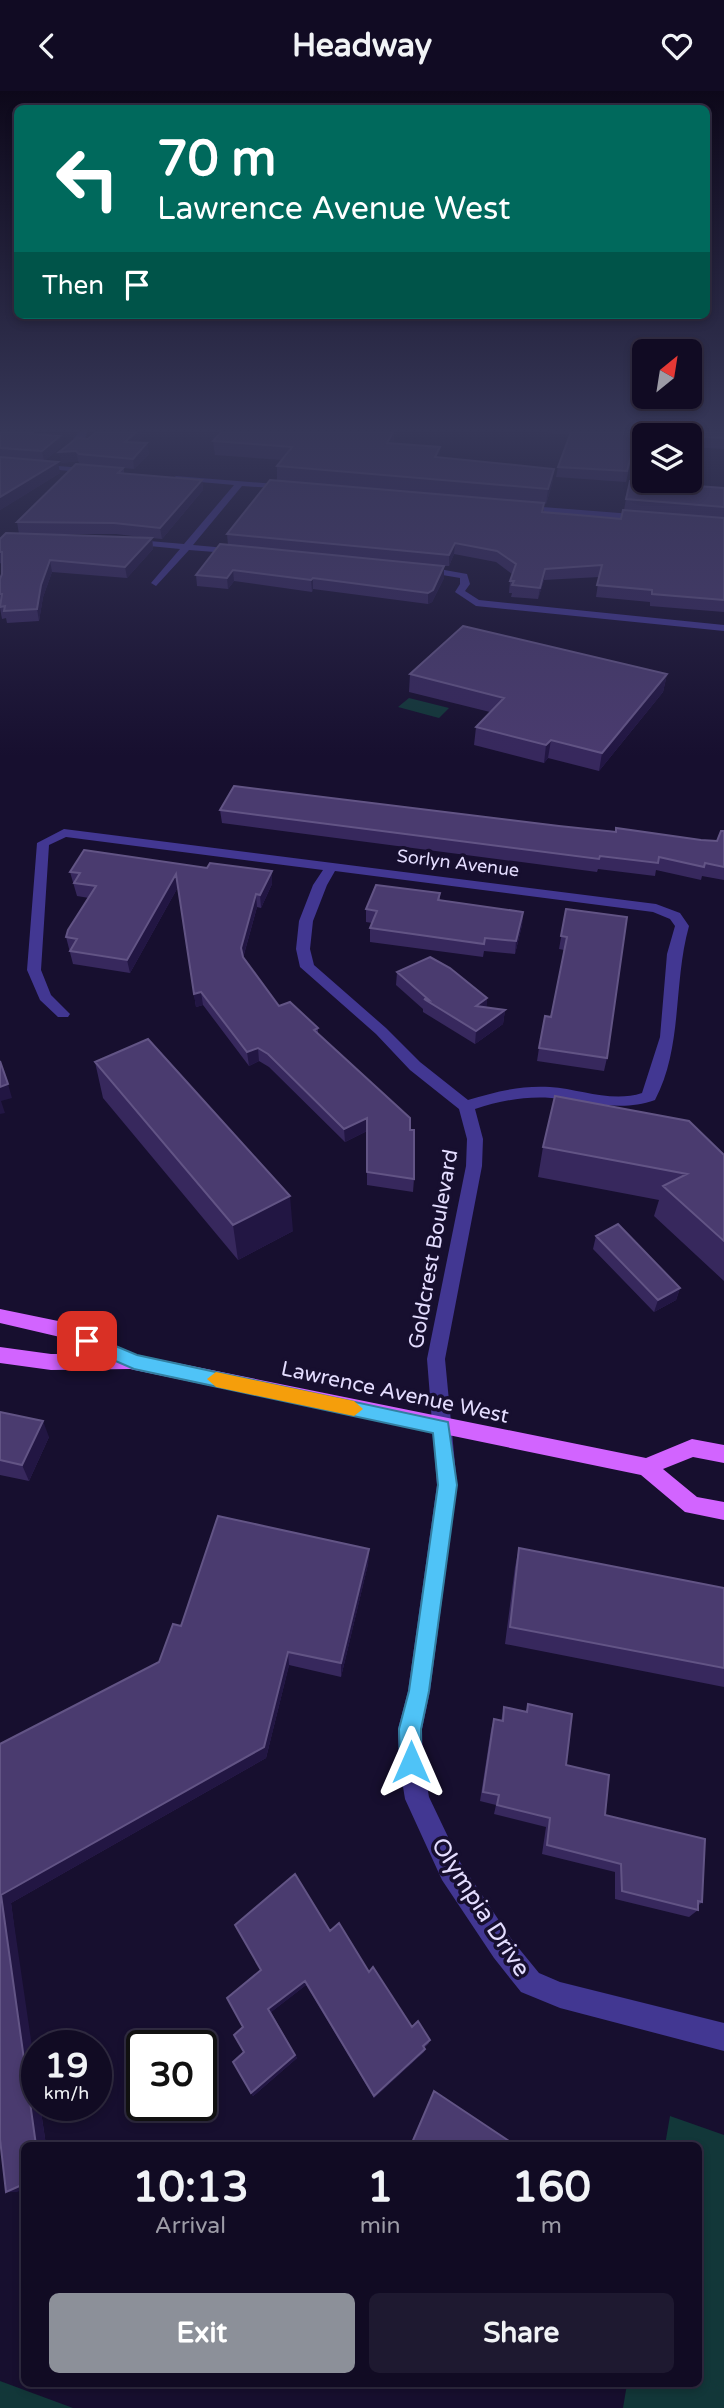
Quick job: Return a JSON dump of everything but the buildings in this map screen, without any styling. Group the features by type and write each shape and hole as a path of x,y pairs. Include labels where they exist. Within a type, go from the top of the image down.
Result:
{"main road":[{"name":"Lawrence Avenue West","path":"0,1316 63,1331 134,1362 646,1467 692,1505 724,1511"},
{"name":"Lawrence Avenue West","path":"0,1355 51,1362 134,1362"},
{"path":"646,1467 692,1448 724,1454"}],"street":[{"path":"117,540 248,553"},
{"path":"156,583 191,540"},
{"path":"412,569 461,575 465,584 460,592 476,603 724,628"},
{"name":"Sorlyn Avenue","path":"62,1014 45,997 34,970 43,843 64,833 656,908 675,916 682,926 674,954 666,1046 649,1096 637,1102 624,1102 548,1092 489,1098 466,1106"},
{"path":"332,866 320,885 306,921 303,949 307,967 381,1031 415,1066 466,1106"},
{"name":"Goldcrest Boulevard","path":"441,1427 436,1359 474,1166 475,1139 466,1106"},
{"name":"Olympia Drive","path":"441,1427 447,1485 419,1691 410,1729 416,1799 452,1871 503,1949 530,1983 560,1995 724,2037"}],"green space":[{"path":"409,698 449,708 439,718 398,707"},
{"path":"670,2116 724,2135 724,2408 623,2408 626,2387 702,2387 702,2142 666,2142"},
{"path":"0,2381 73,2408 0,2408"}],"slow traffic":[{"path":"216,1379 354,1409"}],"route":[{"path":"87,1341 134,1362 441,1427 447,1485 419,1691 410,1729 411,1762"}]}
